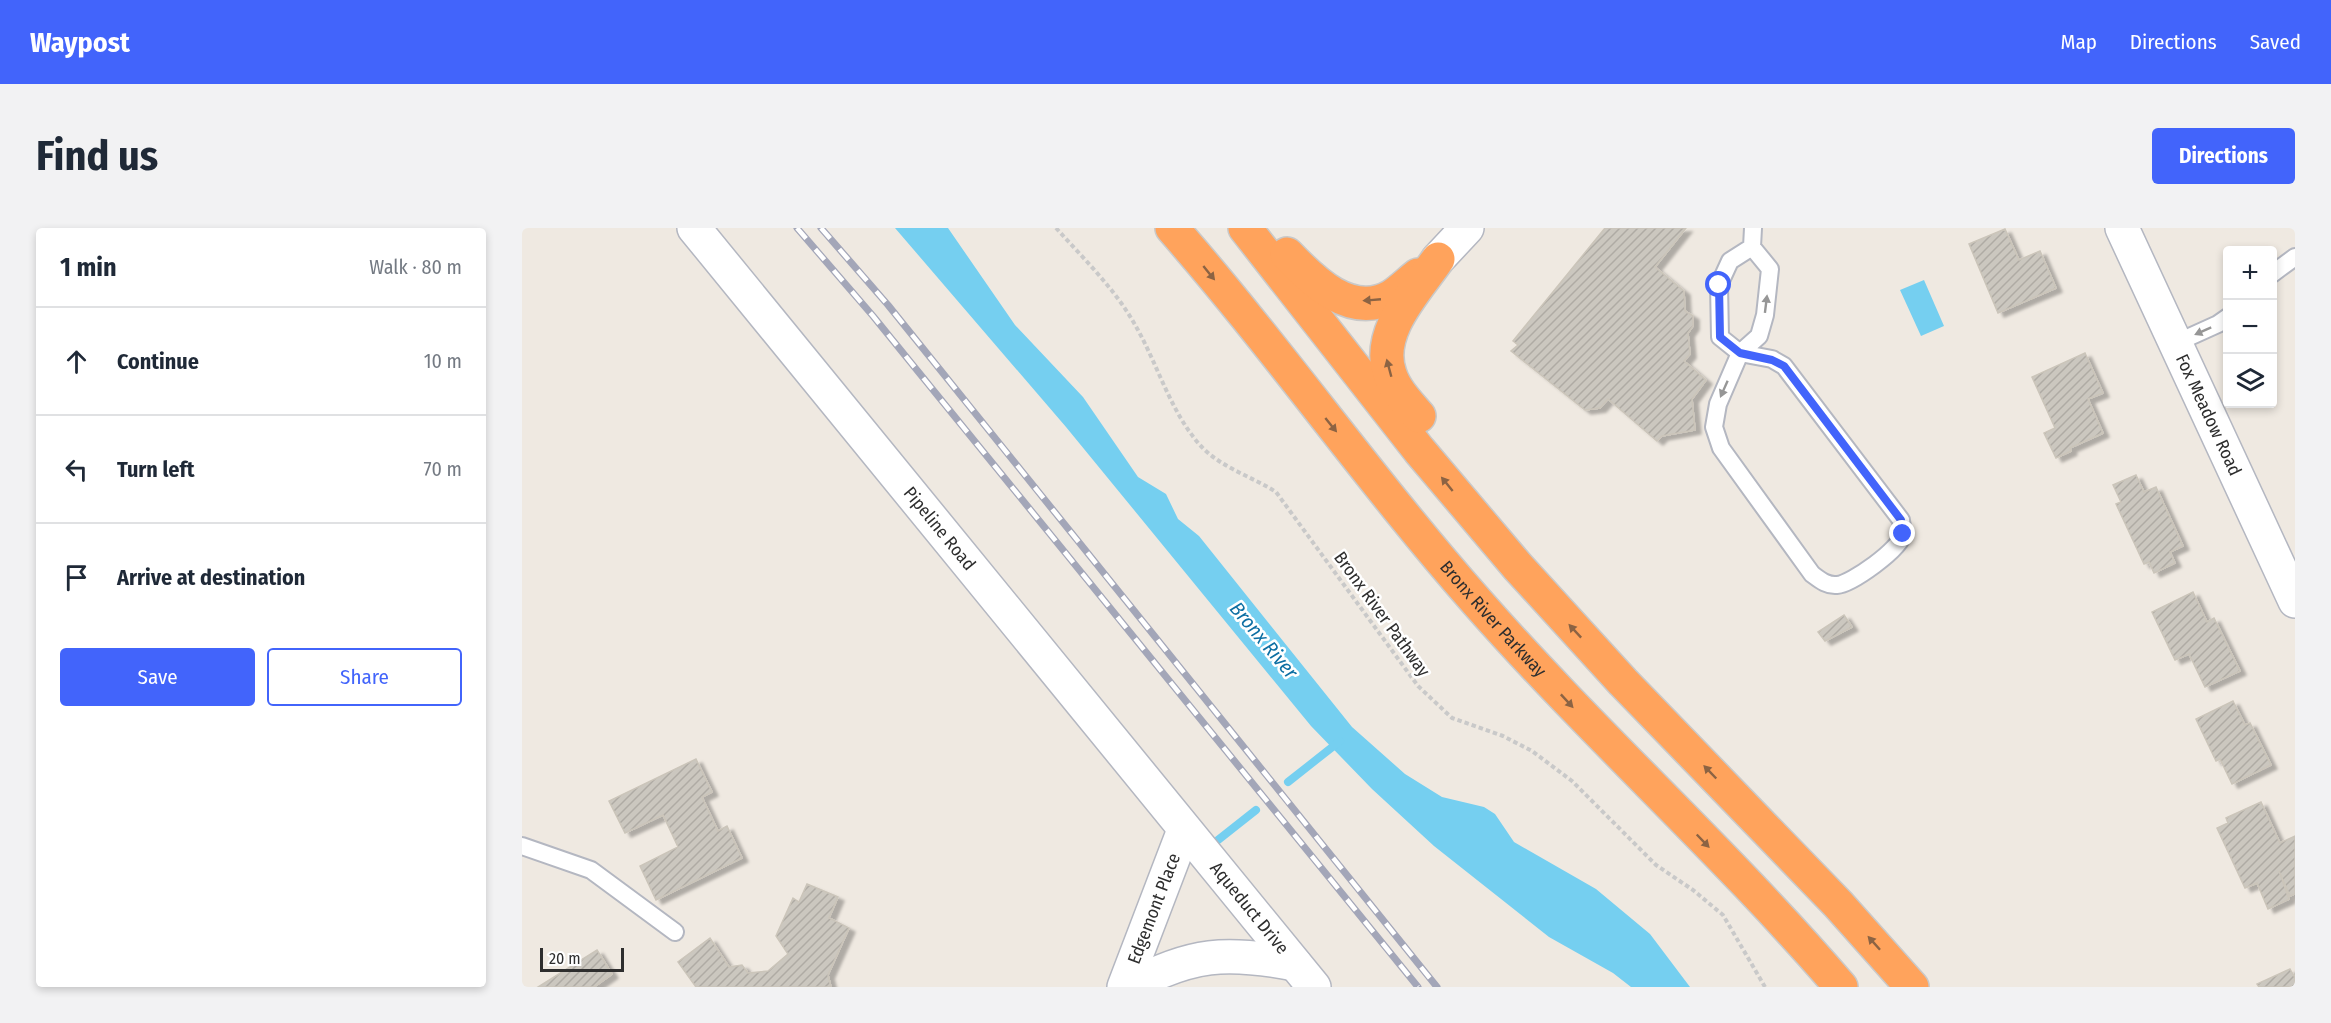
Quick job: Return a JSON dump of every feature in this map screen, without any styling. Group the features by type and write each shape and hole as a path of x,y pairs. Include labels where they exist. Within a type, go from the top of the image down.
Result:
{"highway":[{"name":"Bronx River Parkway","path":"1172,228 1401,513 1471,595 1580,715 1841,987"},
{"path":"1245,228 1432,466 1552,606 1838,904 1912,987"},
{"path":"1262,228 1314,283 1326,291 1352,300 1379,301 1391,296 1438,260"},
{"path":"1438,260 1391,331 1386,358 1389,374 1403,396 1471,479 1552,606"}],"street":[{"name":"Pipeline Road","path":"694,228 1184,830"},
{"path":"1438,260 1467,228"},
{"name":"Fox Meadow Road","path":"2122,228 2295,601"},
{"name":"Aqueduct Drive","path":"1184,830 1304,975"},
{"name":"Edgemont Place","path":"1124,987 1172,868 1184,830"},
{"name":"Edgemont Place","path":"1129,987 1150,975 1193,959 1242,956 1304,975"}],"lane":[{"path":"1752,247 1730,261 1719,285 1720,337 1740,353 1772,360 1784,366 1901,520 1903,534 1897,546 1852,581 1838,585 1825,584 1812,574 1720,448 1714,427 1718,404 1740,353 1759,336 1765,315 1770,269 1752,247 1753,228"},
{"path":"2277,270 2295,257"},
{"path":"2176,343 2223,320"},
{"path":"522,846 591,870 675,932"}],"path":[{"name":"Bronx River Pathway","path":"1056,228 1097,273 1134,323 1179,414 1200,444 1225,465 1256,479 1276,492 1418,686 1452,718 1503,736 1532,751 1572,781 1656,865 1693,890 1723,915 1765,987"}],"water":[{"name":"Bronx River","path":"895,228 948,228 1015,325 1083,397 1138,477 1166,494 1178,519 1199,536 1352,727 1405,774 1442,797 1484,807 1495,814 1514,842 1596,889 1650,934 1690,987 1631,987 1613,973 1549,937 1434,846 1372,789 1311,726 1066,427"},
{"path":"1924,280 1944,326 1921,336 1900,290"}],"building":[{"path":"1605,228 1686,228 1655,267 1684,291 1685,311 1693,316 1693,326 1688,333 1690,354 1684,361 1706,380 1692,399 1695,430 1662,436 1657,441 1608,399 1600,408 1585,410 1511,351 1518,345 1513,341"},
{"path":"2005,229 2019,260 2040,251 2056,288 1998,313 1969,244"},
{"path":"2085,353 2103,393 2088,399 2103,433 2070,448 2071,451 2056,458 2044,433 2055,428 2032,377"},
{"path":"2136,475 2144,492 2156,487 2183,546 2170,552 2175,563 2154,573 2149,562 2144,564 2116,504 2121,502 2113,485"},
{"path":"2193,592 2207,622 2214,618 2240,671 2205,687 2189,654 2175,660 2152,612"},
{"path":"1844,615 1852,627 1825,641 1818,632"},
{"path":"2233,701 2245,725 2250,723 2271,765 2232,784 2220,759 2216,761 2196,719"},
{"path":"696,759 712,792 702,797 718,831 727,826 742,858 656,900 640,866 678,847 663,815 625,833 609,801"},
{"path":"2261,802 2280,843 2295,836 2295,894 2290,896 2279,871 2289,899 2268,909 2257,883 2245,888 2217,828 2228,823 2226,818"},
{"path":"807,884 838,897 829,918 849,928 828,975 831,987 696,987 678,962 710,938 729,967 742,965 748,973 768,971 788,954 776,936 793,898 799,902"},
{"path":"597,950 612,974 594,987 538,987"},
{"path":"2290,969 2295,978 2295,987 2259,987 2257,984"}],"waterway":[{"path":"1288,782 1340,741"},
{"path":"1218,840 1256,810"}],"railway":[{"path":"797,228 873,316 1418,987"},
{"path":"821,228 888,305 1437,987"}],"route":[{"path":"1719,285 1720,337 1740,353 1772,360 1784,366 1901,520 1903,534"}]}
